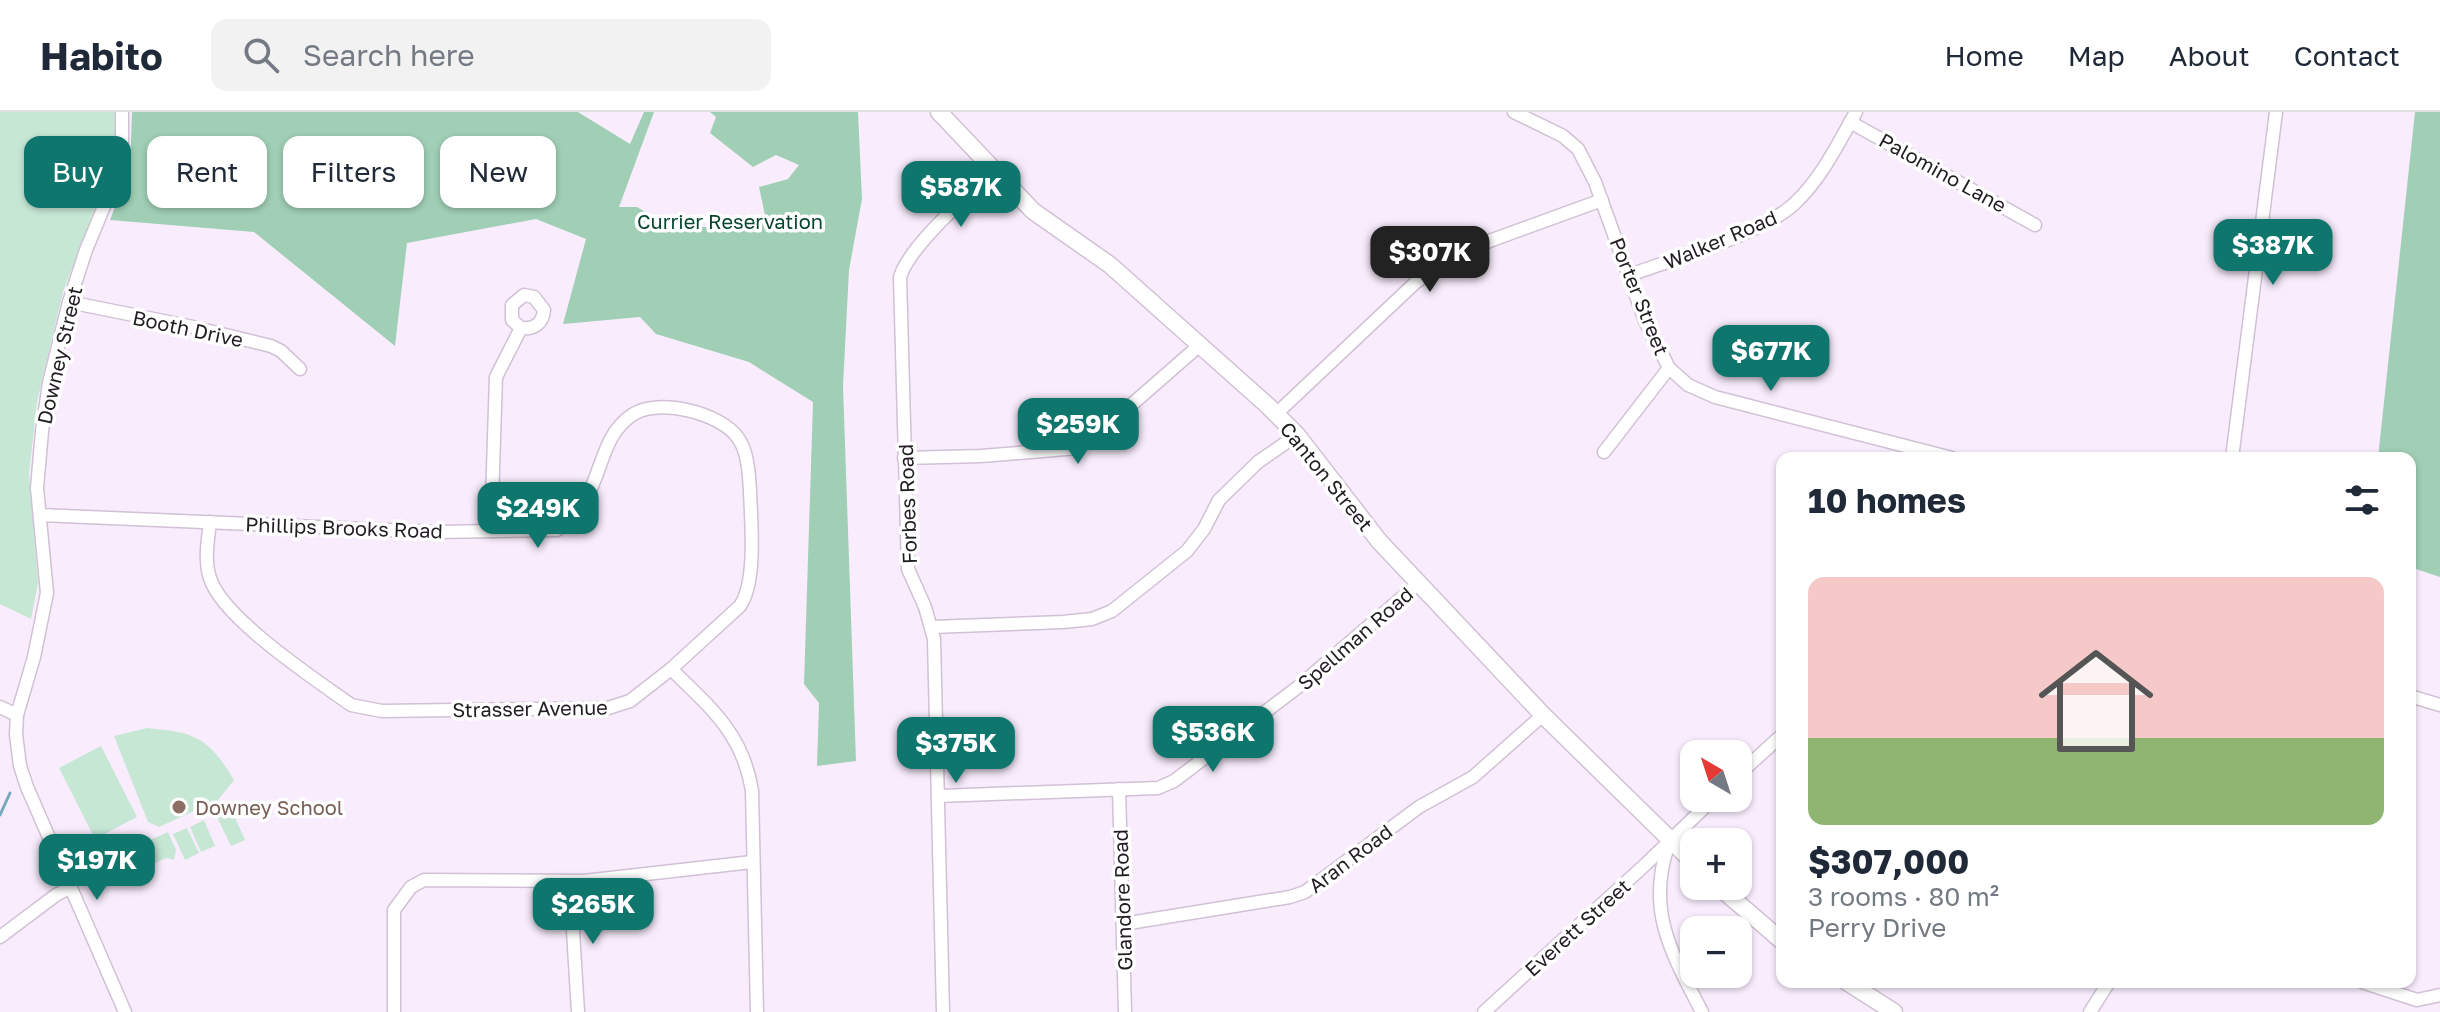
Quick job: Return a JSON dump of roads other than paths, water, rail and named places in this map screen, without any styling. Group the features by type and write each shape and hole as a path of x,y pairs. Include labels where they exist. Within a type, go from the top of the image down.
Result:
{"main road":[{"name":"Canton Street","path":"939,112 1033,211 1110,265 1276,414 1297,435 1361,521 1543,715 1680,850"},
{"path":"1734,900 1776,936"},
{"path":"1856,988 1894,1012"}],"street":[{"name":"Downey Street","path":"122,112 122,141 115,180 86,250 69,302 49,383 37,488 47,593 34,657 17,715 17,749 24,778 125,1012"},
{"name":"Porter Street","path":"1514,112 1571,142 1589,167 1645,321 1669,368 1688,385 1707,395 1929,452"},
{"path":"2233,452 2276,112"},
{"name":"Palomino Lane","path":"1853,117 2035,225"},
{"name":"Walker Road","path":"1630,275 1745,233 1774,219 1796,203 1811,185 1853,117"},
{"name":"Forbes Road","path":"943,1012 934,639 908,569 900,277 904,265 918,248 993,170"},
{"path":"1276,414 1415,283 1447,259 1602,200"},
{"name":"Booth Drive","path":"69,302 271,346 300,369"},
{"path":"491,531 496,377 521,328"},
{"path":"904,458 981,456 1078,448 1201,344"},
{"path":"1604,452 1669,368"},
{"name":"Phillips Brooks Road","path":"40,515 436,532 557,530 570,521 592,491 615,430 635,413 652,407 675,407 731,428 741,441 749,489 750,562 746,596 740,606 671,669"},
{"path":"932,627 1063,622 1092,619 1112,611 1187,551 1204,529 1219,500 1258,462 1297,435"},
{"name":"Strasser Avenue","path":"210,522 210,580 225,604 299,667 351,705 360,708 382,711 608,708 630,701 671,669"},
{"name":"Spellman Road","path":"939,796 1158,788 1174,781 1310,678 1419,583"},
{"path":"671,669 717,714 740,747 749,773 757,1012"},
{"path":"2416,698 2440,705"},
{"path":"0,707 17,715"},
{"name":"Aran Road","path":"1123,924 1290,897 1308,891 1419,807 1473,777 1543,715"},
{"path":"1752,762 1776,740"},
{"name":"Glandore Road","path":"1119,789 1125,1012"},
{"name":"Everett Street","path":"1484,1012 1700,812"},
{"path":"1670,841 1658,884 1661,918 1677,963 1702,1012"},
{"path":"394,1012 394,910 411,887 424,880 570,882 752,862"},
{"path":"570,882 578,1012"},
{"path":"0,937 71,887"},
{"path":"2090,1012 2105,988"},
{"path":"2380,988 2417,1000 2440,995"}],"waterway":[{"path":"0,815 10,793"}],"place":[{"name":"Downey School","path":"179,807"}],"park label":[{"name":"Currier Reservation","path":"730,221"}]}
